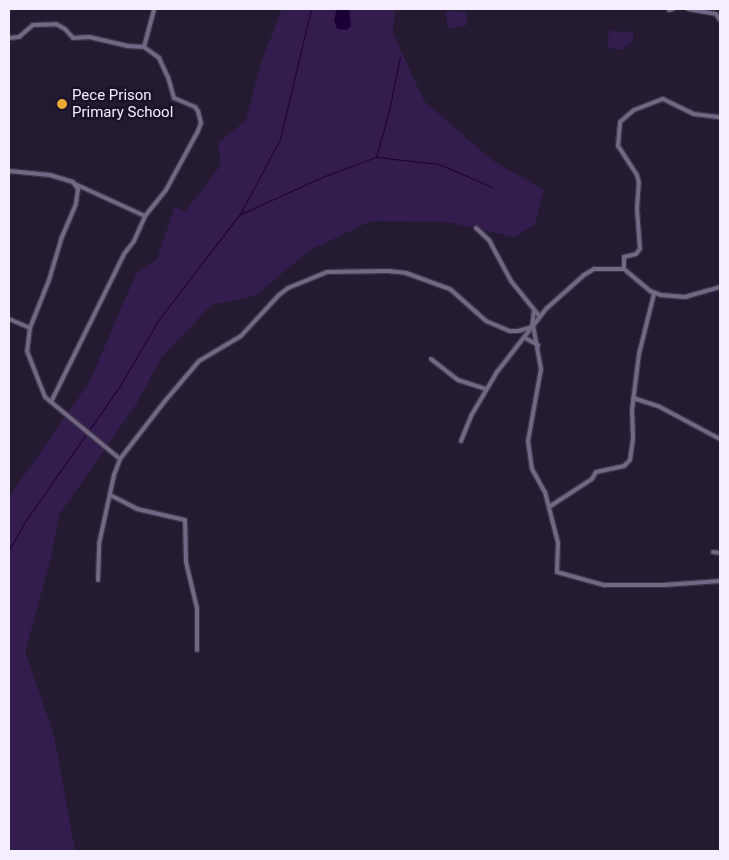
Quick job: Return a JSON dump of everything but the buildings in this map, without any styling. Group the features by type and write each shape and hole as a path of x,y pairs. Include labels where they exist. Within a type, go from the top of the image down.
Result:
{"street":[{"path":"144,47 154,9"},
{"path":"688,9 716,14 720,20"},
{"path":"9,38 19,37 33,26 56,24 65,29 73,38 89,37 127,46 144,47 159,58 174,98 195,107 201,123 166,190 145,216 134,241 124,254 51,402"},
{"path":"624,269 624,257 636,254 640,249 637,175 618,146 620,122 634,110 663,99 694,114 720,118"},
{"path":"9,171 50,175 75,184 145,216"},
{"path":"75,184 78,193 76,204 61,240 50,280 30,328 27,351 42,391 51,402 120,459"},
{"path":"476,228 489,240 511,281 540,317"},
{"path":"461,441 486,389 497,372 540,317 588,272 601,268 624,269 654,294 685,296 702,294 720,287"},
{"path":"98,580 99,544 114,475 120,459 164,401 199,361 241,336 279,295 288,288 327,272 380,271 406,274 450,289 476,314 493,324 510,331 518,331 532,326"},
{"path":"549,507 592,479 596,472 624,466 629,463 633,438 631,418 639,354 654,294"},
{"path":"534,311 532,326 538,345 540,368 528,441 532,469 544,492 558,543 556,562 558,572 604,585 664,585 720,581"},
{"path":"9,319 30,328"},
{"path":"525,338 538,345"},
{"path":"431,359 458,380 486,389"},
{"path":"634,398 660,406 720,439"},
{"path":"110,495 137,509 185,520 186,562 197,608 196,650"},
{"path":"712,552 720,553"}],"shaded area":[{"path":"282,9 395,9 393,33 424,101 493,161 544,190 535,224 515,237 447,222 371,221 310,250 255,296 211,305 161,358 137,403 59,515 51,558 25,652 54,735 75,851 9,851 9,497 89,383 136,274 157,259 175,206 185,212 221,165 218,143 246,120 260,66"},
{"path":"337,9 349,9 351,26 347,30 337,29 334,20"},
{"path":"445,11 465,12 468,25 448,29"},
{"path":"609,31 633,32 634,40 622,50 607,48"}],"waterway":[{"path":"9,550 24,523 118,389 159,319 240,214 280,139 311,9"},
{"path":"241,214 322,177 376,157 388,115 400,57"},
{"path":"376,157 439,164 492,187"}],"place":[{"name":"Pece Prison Primary School","path":"62,104"}]}
